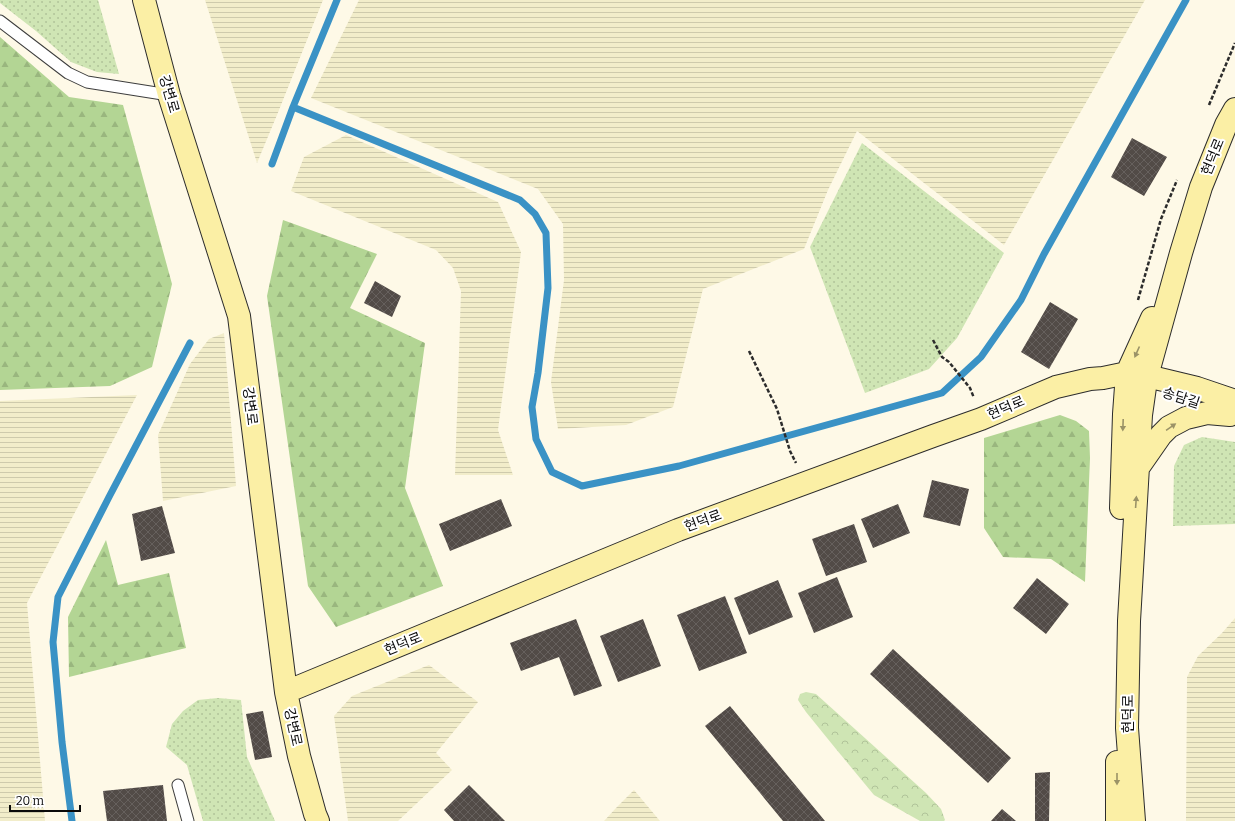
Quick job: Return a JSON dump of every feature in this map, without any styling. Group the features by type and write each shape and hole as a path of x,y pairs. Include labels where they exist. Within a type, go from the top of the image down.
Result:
{"street":[{"name":"강변로","path":"144,0 169,95 239,316 286,692 299,756 318,821"},
{"name":"현덕로","path":"1117,821 1122,444 1136,381 1181,253 1201,187 1226,125 1235,109"},
{"name":"현덕로","path":"286,692 678,530 981,419 1056,387 1090,379 1103,378 1136,381"},
{"name":"현덕로","path":"1134,821 1127,728 1129,620 1141,416 1136,381"},
{"name":"송담길","path":"1136,381 1233,411"},
{"path":"1138,468 1161,435 1169,427 1186,418 1207,413 1233,411"}],"lane":[{"path":"0,21 68,72 87,82 169,95"},
{"path":"178,785 188,821"}],"path":[{"path":"932,340 942,357 949,362 970,388"},
{"path":"749,351 778,409 790,451"}],"shaded area":[{"path":"205,0 323,0 257,163"},
{"path":"359,0 1145,0 1004,245 857,131 828,190 804,249 703,289 673,407 626,425 558,429 551,382 564,280 563,224 538,189 311,98"},
{"path":"346,135 498,202 521,252 498,430 513,475 455,475 461,291 453,268 436,250 291,191 304,157"},
{"path":"224,333 236,486 163,501 158,435 190,364 209,339"},
{"path":"137,395 27,603 45,821 0,821 0,401"},
{"path":"1235,618 1235,821 1186,821 1187,677 1198,656"},
{"path":"429,665 478,702 436,753 452,770 398,821 348,821 334,716 352,696"},
{"path":"634,790 660,821 604,821 616,808"}],"green space":[{"path":"0,0 98,0 119,74 97,72 71,62 36,31 0,3"},
{"path":"0,37 69,97 123,105 172,284 152,367 110,386 0,390"},
{"path":"862,143 1004,253 957,338 929,369 865,393 810,247"},
{"path":"283,220 377,254 350,308 425,343 405,488 443,586 336,627 308,586 267,296"},
{"path":"1060,415 1076,421 1089,431 1090,458 1085,582 1051,559 1003,557 984,528 984,438"},
{"path":"1202,437 1235,442 1235,524 1173,526 1174,466 1184,445"},
{"path":"106,540 118,585 169,573 186,648 69,677 68,617"},
{"path":"806,692 816,694 926,793 941,809 945,820 920,821 874,795 806,712 798,700 800,694"},
{"path":"218,698 241,700 247,757 275,821 203,821 187,765 166,747 172,724 183,711 198,700"}],"building":[{"path":"1132,138 1167,157 1144,196 1111,177"},
{"path":"375,281 401,296 392,317 364,303"},
{"path":"1050,302 1078,319 1049,369 1021,352"},
{"path":"932,480 969,489 960,526 923,517"},
{"path":"501,499 512,526 450,551 439,524"},
{"path":"898,504 910,533 873,548 861,519"},
{"path":"162,506 175,553 141,561 132,514"},
{"path":"854,524 867,562 826,576 812,539"},
{"path":"837,577 853,617 814,633 798,593"},
{"path":"1037,578 1069,604 1046,634 1013,608"},
{"path":"778,580 793,617 749,635 734,598"},
{"path":"725,596 747,653 699,671 677,615"},
{"path":"576,619 602,686 574,696 559,657 521,671 510,643"},
{"path":"643,619 661,666 618,682 600,636"},
{"path":"893,649 1011,758 988,783 870,674"},
{"path":"730,706 825,821 783,821 705,726"},
{"path":"263,711 272,757 255,760 246,714"},
{"path":"1050,772 1049,821 1035,821 1035,773"},
{"path":"163,785 167,821 107,821 103,791"},
{"path":"469,785 505,821 454,821 444,810"},
{"path":"1002,809 1016,821 991,821"}],"waterway":[{"path":"272,164 293,107 337,0"},
{"path":"293,107 520,200 535,214 546,233 548,288 538,373 532,407 536,439 552,472 582,486 679,466 942,393 981,357 1021,300 1044,254 1186,0"},
{"path":"72,821 62,742 53,642 58,597 190,343"}]}
